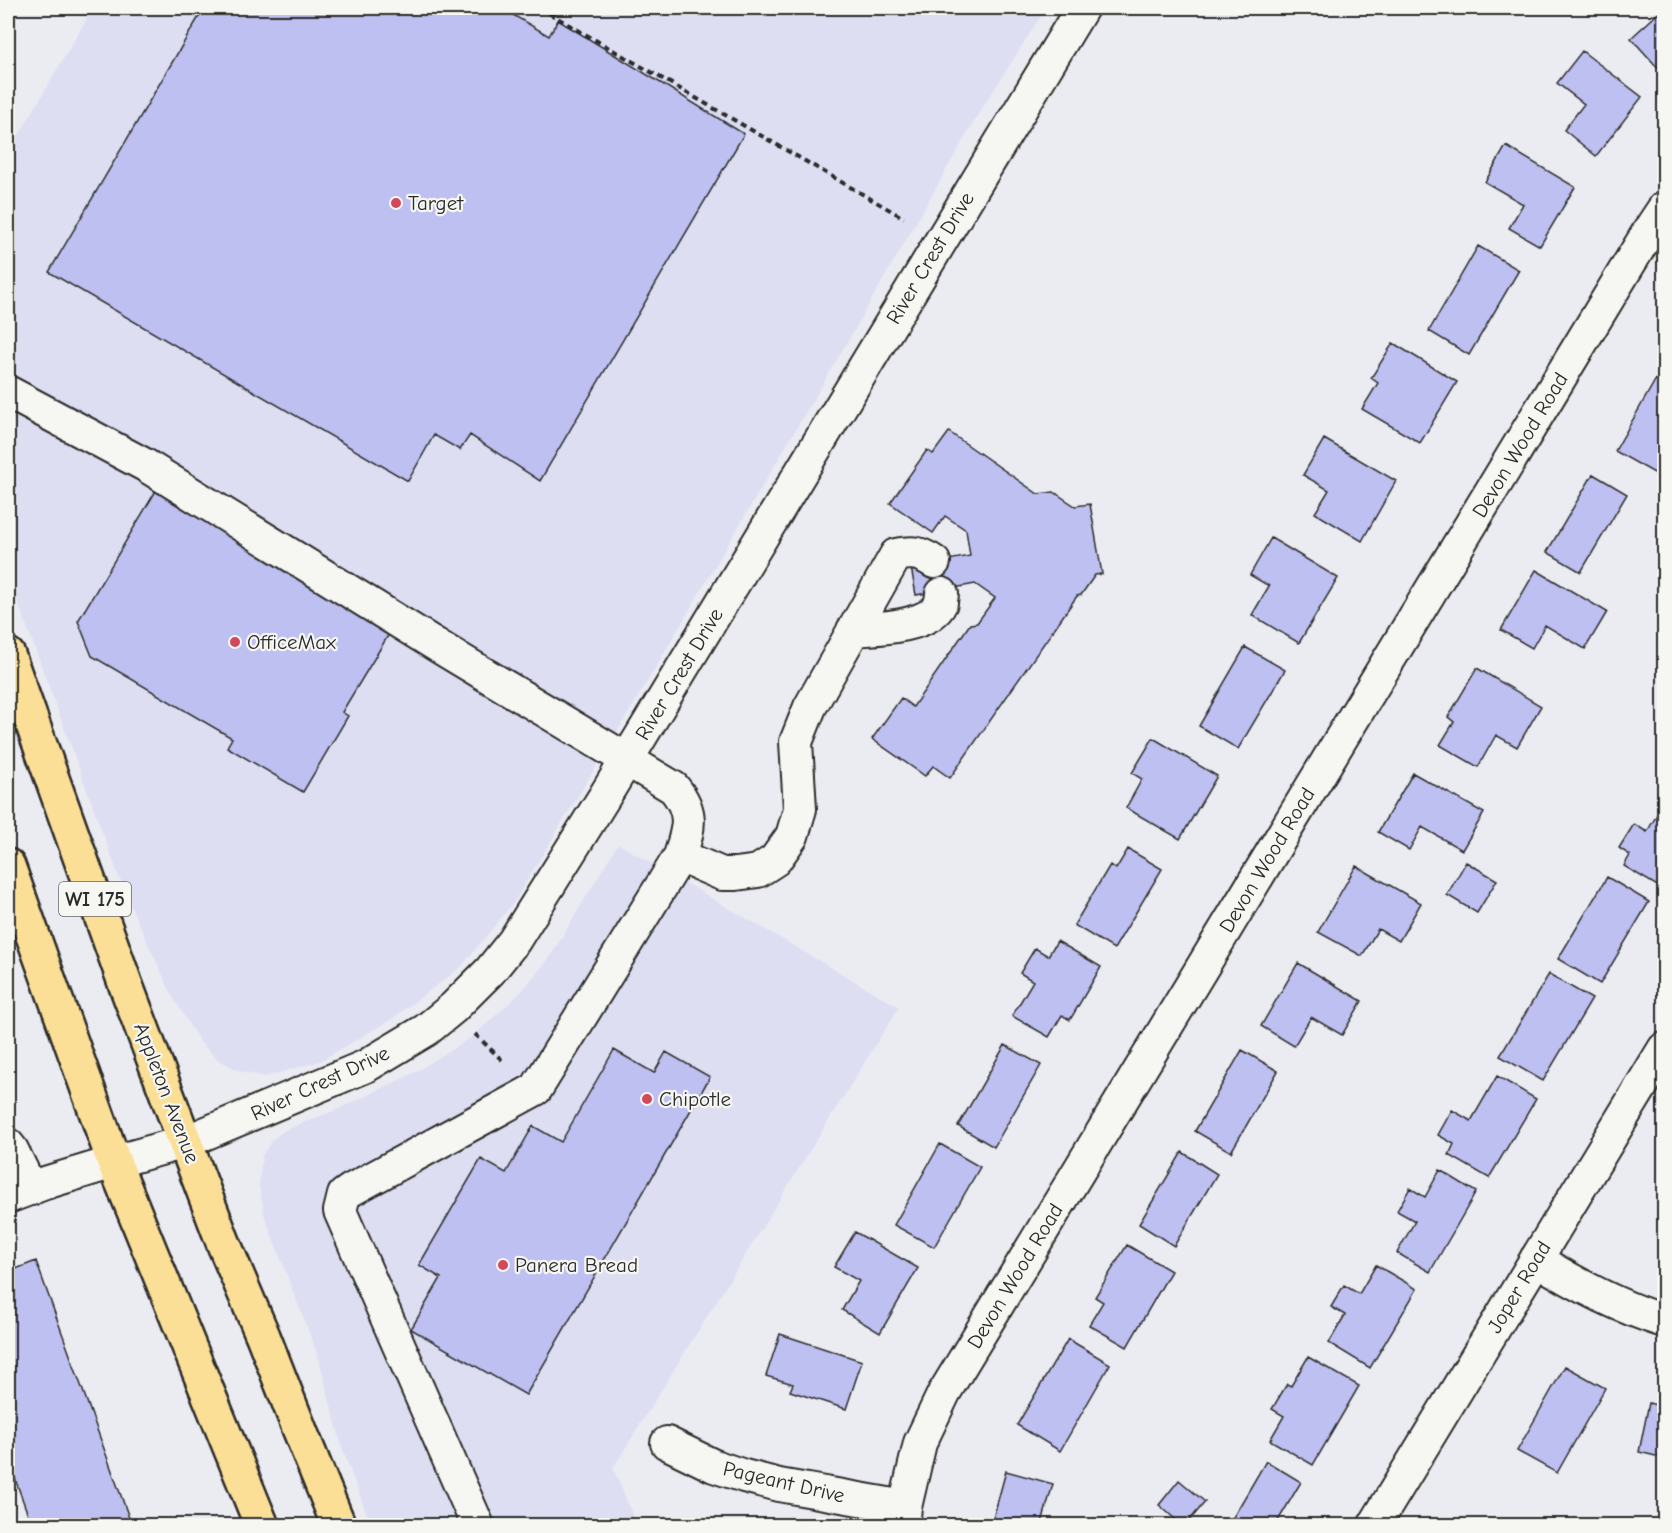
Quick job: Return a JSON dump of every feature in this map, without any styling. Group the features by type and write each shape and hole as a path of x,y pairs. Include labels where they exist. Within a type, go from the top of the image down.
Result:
{"main road":[{"name":"Appleton Avenue","path":"8,656 125,983 223,1242 339,1526"},
{"name":"WI 175","path":"8,866 114,1162 262,1526"}],"street":[{"name":"River Crest Drive","path":"19,1193 185,1142 366,1066 426,1030 453,1008 490,971 514,941 627,759 1082,8"},
{"name":"Devon Wood Road","path":"904,1516 920,1443 944,1394 1665,208"},
{"path":"8,392 145,465 446,651 674,788 685,802 688,831 680,856 536,1089 344,1195 340,1211 478,1526"},
{"path":"680,856 722,874 758,871 776,860 792,836 800,809 796,742 810,707 896,555 915,552 934,562"},
{"path":"853,630 898,626 922,620 938,603"},
{"name":"Joper Road","path":"1374,1526 1665,1048"},
{"path":"8,1145 12,1150 19,1193"},
{"path":"1536,1259 1572,1282 1634,1312 1665,1321"},
{"name":"Pageant Drive","path":"667,1443 714,1466 744,1476 904,1516"}],"path":[{"path":"540,8 904,218"},
{"path":"476,1034 505,1063"}],"shaded area":[{"path":"93,8 1046,8 979,113 852,334 514,902 461,967 389,1021 320,1061 265,1077 240,1071 217,1059 200,1042 173,997 126,896 8,575 8,154"},
{"path":"618,844 899,1007 613,1468 637,1525 371,1525 343,1451 319,1359 265,1217 259,1184 262,1156 272,1140 283,1131 338,1109 412,1074 472,1037 518,995 548,960"}],"building":[{"name":"Target","path":"204,8 501,8 549,36 558,20 744,134 540,481 470,435 460,450 434,435 408,481 49,272"},
{"path":"1664,8 1664,63 1658,68 1631,38"},
{"path":"1582,51 1642,97 1596,156 1564,130 1584,104 1557,83"},
{"path":"1506,146 1575,187 1540,246 1509,228 1523,204 1485,182"},
{"path":"1478,246 1519,270 1469,355 1429,331"},
{"path":"1393,343 1457,382 1420,443 1362,409 1378,383 1371,378"},
{"path":"1656,379 1664,384 1664,460 1656,474 1615,451"},
{"path":"949,432 1038,494 1054,492 1075,506 1090,504 1102,574 1095,575 1081,595 1077,596 950,778 933,766 925,776 872,739 901,698 913,707 970,624 977,623 995,598 975,584 916,595 911,567 970,556 966,530 945,516 933,533 890,503 927,450 933,454"},
{"path":"1324,439 1396,481 1362,541 1315,513 1329,490 1303,475"},
{"path":"1593,474 1627,494 1581,572 1547,552"},
{"name":"OfficeMax","path":"157,489 392,629 342,712 348,716 303,792 227,747 232,738 92,656 78,621"},
{"path":"1271,538 1338,578 1299,643 1252,615 1269,586 1250,575"},
{"path":"1536,570 1607,612 1585,649 1545,625 1532,648 1501,630"},
{"path":"1245,647 1285,670 1238,749 1199,726"},
{"path":"1477,668 1541,706 1517,747 1496,735 1478,767 1440,745 1454,722 1448,717"},
{"path":"1153,738 1217,776 1180,839 1126,808 1142,779 1132,773"},
{"path":"1413,773 1484,813 1462,850 1422,827 1409,850 1378,832"},
{"path":"1664,802 1664,890 1624,866 1630,855 1619,848 1634,824 1647,832"},
{"path":"1128,849 1162,869 1114,949 1074,925 1110,865 1116,869"},
{"path":"1466,862 1497,880 1477,913 1447,895"},
{"path":"1356,866 1421,903 1399,941 1378,929 1362,956 1318,932"},
{"path":"1607,877 1649,902 1600,984 1558,959"},
{"path":"1057,941 1101,967 1070,1020 1062,1015 1049,1037 1012,1016 1033,981 1020,973 1035,948 1048,956"},
{"path":"1298,963 1362,1001 1342,1035 1311,1017 1294,1046 1261,1026"},
{"path":"1549,974 1592,999 1543,1081 1500,1056"},
{"path":"1005,1045 1041,1065 994,1147 958,1126"},
{"path":"614,1050 654,1073 666,1052 710,1077 526,1395 411,1329 441,1278 419,1265 481,1159 506,1173 533,1126 561,1142"},
{"path":"1242,1050 1278,1071 1231,1152 1195,1131"},
{"path":"1497,1076 1536,1099 1489,1178 1449,1155 1454,1144 1438,1135 1452,1110 1471,1121"},
{"path":"940,1144 980,1167 934,1247 894,1225"},
{"path":"1182,1152 1217,1174 1174,1246 1139,1224"},
{"path":"1440,1170 1476,1192 1430,1272 1397,1253 1415,1221 1397,1211 1410,1188 1425,1197"},
{"path":"855,1232 918,1268 880,1333 842,1310 859,1281 834,1267"},
{"path":"1127,1245 1171,1271 1127,1347 1089,1325 1103,1302 1095,1297"},
{"path":"36,1261 132,1526 32,1526 8,1459 8,1272"},
{"path":"1376,1265 1417,1289 1370,1368 1329,1343 1345,1315 1331,1307 1344,1285 1359,1294"},
{"path":"780,1334 862,1361 846,1409 790,1391 793,1384 766,1376"},
{"path":"1068,1339 1110,1364 1060,1451 1017,1425"},
{"path":"1308,1357 1359,1386 1313,1465 1270,1440 1284,1416 1272,1409 1287,1384 1291,1386"},
{"path":"1565,1366 1605,1388 1557,1473 1517,1451"},
{"path":"1649,1403 1664,1407 1664,1458 1639,1452"},
{"path":"1266,1461 1301,1482 1275,1526 1228,1526"},
{"path":"1006,1471 1053,1484 1041,1526 991,1526"},
{"path":"1179,1480 1205,1502 1185,1526 1159,1505"}],"place":[{"name":"Target","path":"396,203"},
{"name":"OfficeMax","path":"235,642"},
{"name":"Chipotle","path":"647,1099"},
{"name":"Panera Bread","path":"503,1265"}]}
